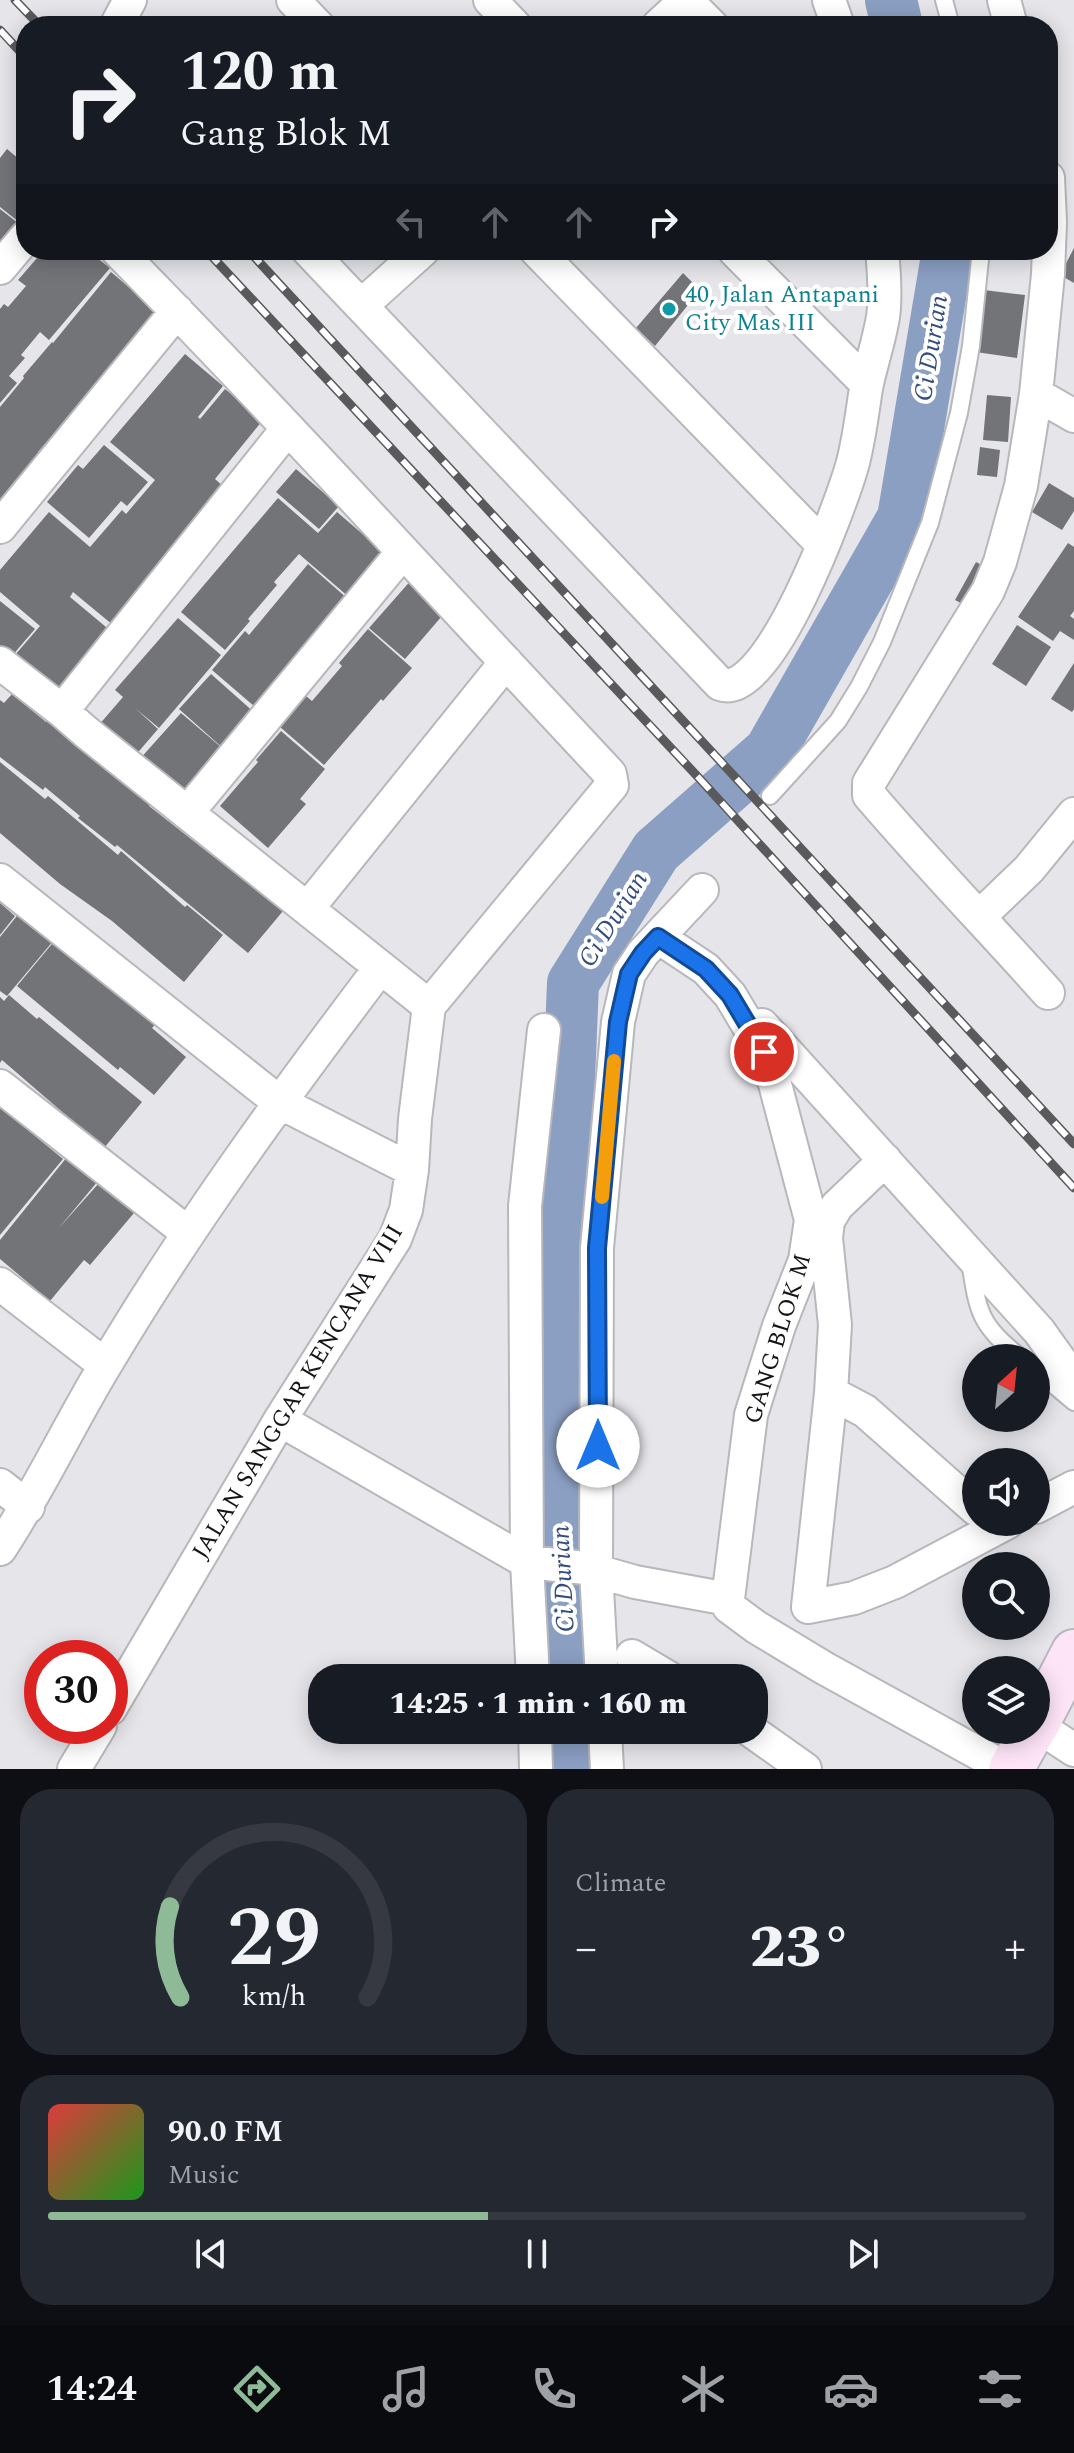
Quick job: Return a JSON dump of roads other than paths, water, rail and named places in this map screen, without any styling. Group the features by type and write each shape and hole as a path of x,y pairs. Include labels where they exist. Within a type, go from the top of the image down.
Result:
{"street":[{"path":"293,0 308,16"},
{"path":"490,0 505,16"},
{"path":"669,16 686,0 702,16"},
{"path":"0,268 16,249"},
{"path":"0,663 429,1006 612,785 610,774 127,260"},
{"path":"318,260 720,684 728,687 738,684 764,659 790,619 823,545 852,464 883,316 882,260"},
{"path":"362,305 412,260"},
{"path":"546,260 823,545"},
{"path":"744,260 867,384"},
{"path":"1048,993 980,916 927,863 869,795 869,783 988,591 1000,562 1021,486 1036,394 1049,260"},
{"path":"0,527 177,311"},
{"path":"1036,394 1074,416"},
{"path":"62,711 288,428"},
{"path":"187,813 402,553"},
{"path":"308,908 506,662"},
{"path":"980,916 1029,869 1074,814"},
{"path":"0,880 279,1102 412,1170"},
{"path":"601,1664 591,1570 598,1415 597,1248 618,1022 629,974 643,953 702,890"},
{"name":"GANG BLOK M","path":"658,937 706,969 730,995 764,1052 811,1220 805,1260 774,1340 751,1415 728,1599"},
{"path":"0,1549 28,1507 105,1365 188,1233 279,1102 380,968"},
{"name":"JALAN SANGGAR KENCANA VIII","path":"128,1678 280,1420 395,1239 406,1210 412,1170 429,1006"},
{"path":"758,1020 780,1048 1039,1331 1074,1380"},
{"path":"533,1664 525,1206 544,1030"},
{"path":"0,1086 188,1233"},
{"path":"885,1160 837,1206 828,1221 826,1238 835,1325 831,1393 808,1607 854,1598 895,1582 968,1536"},
{"path":"0,1284 105,1365"},
{"path":"831,1393 865,1411 962,1494"},
{"path":"280,1420 530,1563 591,1570 635,1582 728,1599 729,1607 756,1627 824,1668 1009,1769 1025,1744"},
{"path":"0,1485 28,1507"},
{"path":"1050,1500 1074,1487"},
{"path":"1050,1699 1074,1652"},
{"path":"632,1656 645,1664"},
{"path":"1050,1736 1074,1750"},
{"path":"768,1743 805,1769"},
{"path":"74,1769 89,1744"},
{"path":"535,1744 536,1769"},
{"path":"606,1744 607,1769"}],"lane":[{"path":"770,796 838,721 859,687 882,642 930,523 959,413 971,346 980,260"},
{"path":"968,1252 982,1318 1004,1344"},
{"path":"1050,1382 1074,1402"}],"waterway":[{"name":"Ci Durian","path":"891,0 895,16"},
{"name":"Ci Durian","path":"567,1664 555,1420 573,983 656,851 770,751 903,518 946,260"},
{"name":"Ci Durian","path":"572,1744 573,1769"}],"railway":[{"path":"15,0 30,16"},
{"path":"0,30 16,47"},
{"path":"215,260 698,777 1074,1188"},
{"path":"257,260 1074,1144"}],"place":[{"name":"40, Jalan Antapani City Mas III","path":"669,309"}]}
